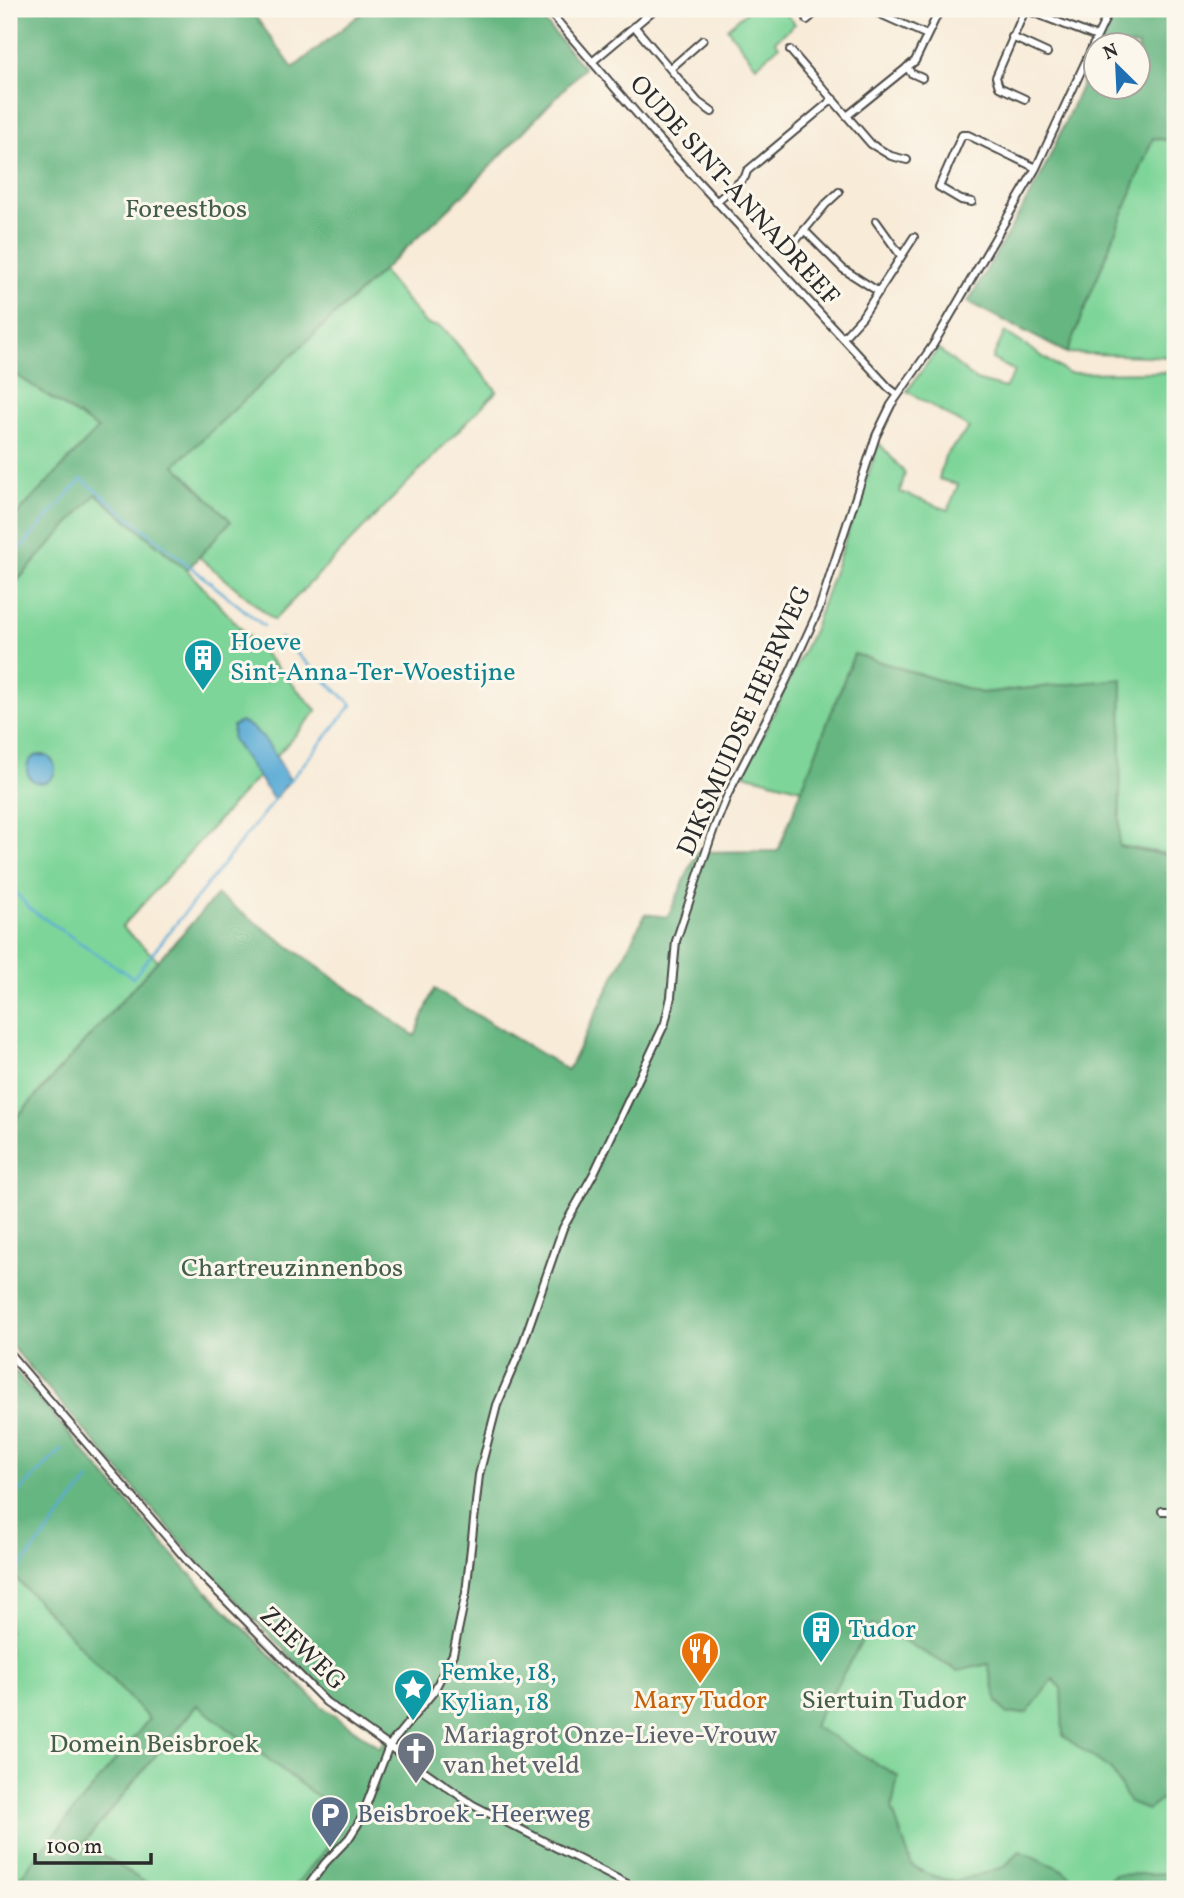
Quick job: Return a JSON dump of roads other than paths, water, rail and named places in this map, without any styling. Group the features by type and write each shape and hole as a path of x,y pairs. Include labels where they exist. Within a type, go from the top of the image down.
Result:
{"street":[{"name":"OUDE SINT-ANNADREEF","path":"547,9 716,202 898,395"},
{"path":"592,62 654,9"},
{"path":"807,20 820,9"},
{"path":"869,9 927,35"},
{"path":"848,116 915,61 940,9"},
{"path":"1025,99 999,87 996,77 1023,9 1084,32"},
{"name":"DIKSMUIDSE HEERWEG","path":"1099,32 1110,9"},
{"path":"634,26 698,102 712,112"},
{"path":"1012,37 1047,52"},
{"path":"670,69 704,40"},
{"path":"790,50 877,148 891,156 907,160"},
{"path":"907,67 911,73 922,78"},
{"name":"DIKSMUIDSE HEERWEG","path":"306,1889 325,1863 349,1838 361,1819 389,1746 434,1690 453,1654 464,1604 479,1475 497,1405 521,1349 563,1228 594,1173 665,1023 671,997 676,941 713,831 728,794 780,694 818,609 876,436 898,395 933,345 1036,168 1082,69"},
{"path":"716,202 745,177 747,171 832,99"},
{"path":"972,202 961,200 939,187 962,135 968,135 1036,168"},
{"path":"797,239 839,192"},
{"path":"876,222 901,256"},
{"path":"804,230 843,269 879,292"},
{"path":"843,338 862,317 914,237"},
{"name":"ZEEWEG","path":"9,1353 191,1565 326,1702 473,1805 637,1889"},
{"path":"1161,1511 1175,1511"}],"water":[{"path":"241,722 257,731 263,738 290,780 274,800 232,739 233,726"},
{"path":"41,755 51,759 55,769 51,779 41,783 31,779 27,769 31,759"}],"waterway":[{"path":"9,14 12,9"},
{"path":"9,561 82,479 264,626"},
{"path":"280,638 352,705 288,783"},
{"path":"9,885 30,909 133,978 275,799"},
{"path":"9,1502 62,1449"},
{"path":"19,1569 89,1480"}],"place":[{"name":"Hoeve Sint-Anna-Ter-Woestijne","path":"203,692"},
{"name":"Tudor","path":"821,1664"},
{"name":"Mary Tudor","path":"700,1685"},
{"name":"Femke, 18, Kylian, 18","path":"413,1722"},
{"name":"Mariagrot Onze-Lieve-Vrouw van het veld","path":"416,1785"},
{"name":"Beisbroek - Heerweg","path":"330,1849"}],"park label":[{"name":"Foreestbos","path":"186,210"},
{"name":"Chartreuzinnenbos","path":"292,1269"},
{"name":"Siertuin Tudor","path":"884,1701"},
{"name":"Domein Beisbroek","path":"154,1745"}]}
